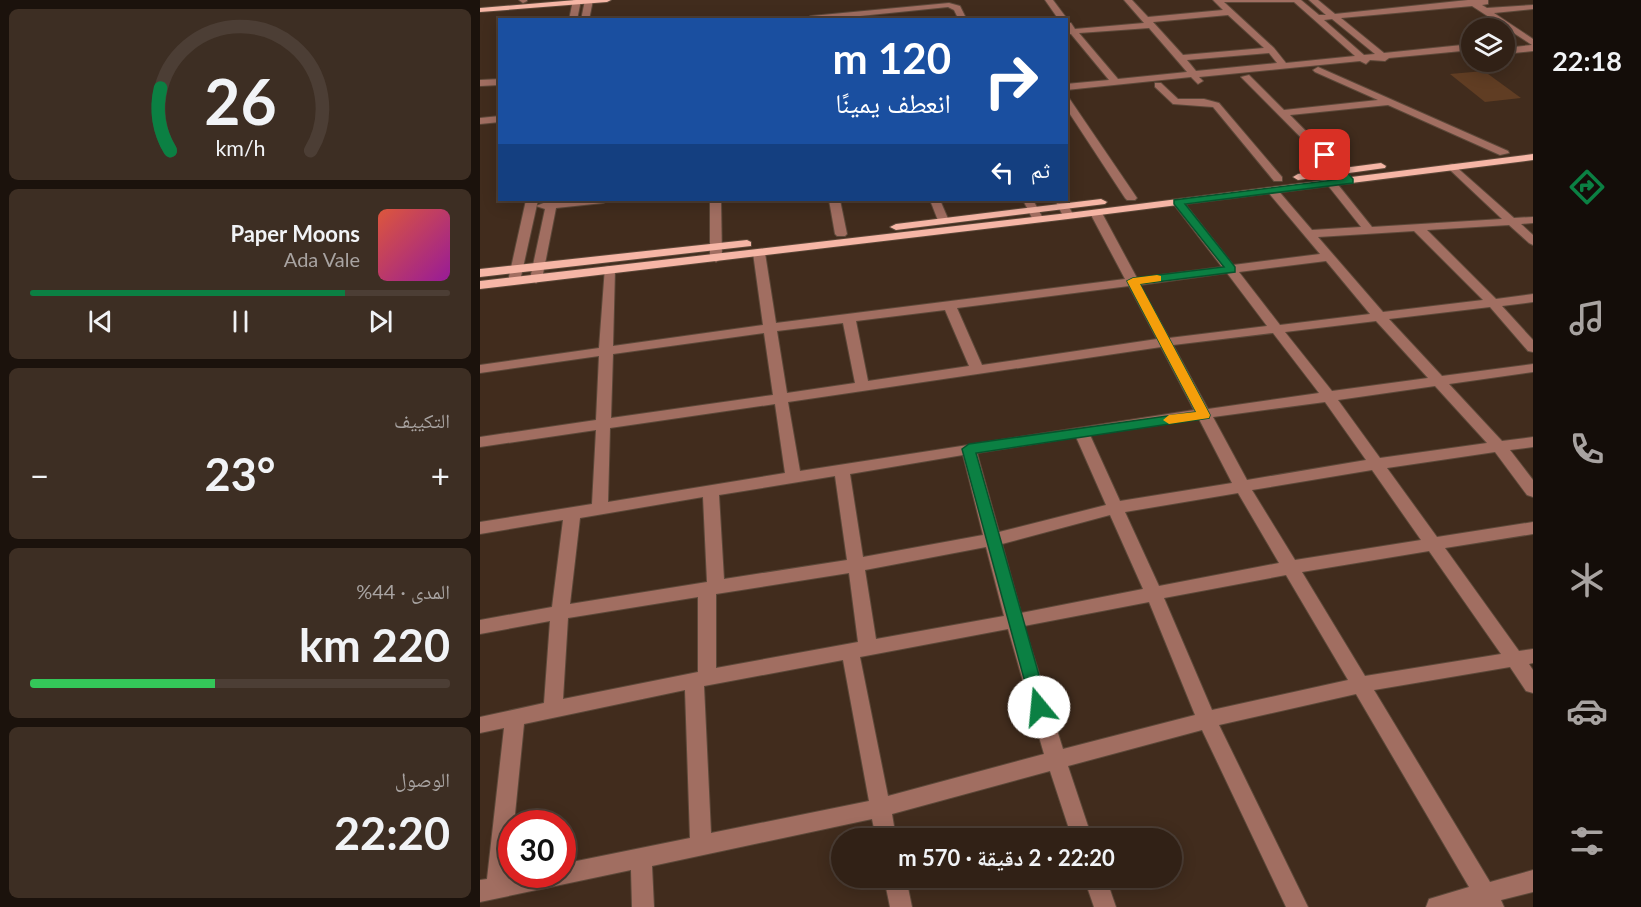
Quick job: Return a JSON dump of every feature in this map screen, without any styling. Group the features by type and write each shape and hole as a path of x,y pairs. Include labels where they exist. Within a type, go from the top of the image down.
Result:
{"main road":[{"path":"480,4 533,0"},
{"path":"480,10 607,0"},
{"path":"1064,207 1096,213 1178,202 1342,171 1504,153 1532,156"},
{"path":"537,273 609,270 841,234 1033,209 1275,185 1350,181 1532,156"},
{"path":"480,273 515,275 716,253 759,253 1033,209"},
{"path":"480,285 515,275"}],"street":[{"path":"1049,0 1062,18"},
{"path":"1128,0 1181,58 1195,78"},
{"path":"1217,0 1296,0 1369,64"},
{"path":"1217,0 1271,50 1284,66"},
{"path":"1314,0 1389,62"},
{"path":"1331,14 1398,2 1430,0"},
{"path":"573,18 577,1"},
{"path":"585,18 589,1"},
{"path":"1479,3 1533,42"},
{"path":"1315,16 1479,3 1497,10 1533,42"},
{"path":"811,18 949,5 957,8 962,18"},
{"path":"1497,10 1533,7"},
{"path":"1068,26 1148,22 1230,12"},
{"path":"1068,26 1115,82"},
{"path":"1515,43 1533,42"},
{"path":"1515,48 1533,42"},
{"path":"1068,93 1158,85 1284,66 1461,48"},
{"path":"1181,58 1271,50"},
{"path":"1068,87 1115,82 1246,77 1461,55"},
{"path":"1318,70 1504,153"},
{"path":"1246,77 1350,181"},
{"path":"480,84 498,82"},
{"path":"1158,85 1176,102 1204,102 1216,105 1328,257 1498,447 1533,491"},
{"path":"1283,113 1388,102"},
{"path":"1068,103 1131,198"},
{"path":"480,121 498,119"},
{"path":"1453,167 1533,241"},
{"path":"1331,183 1369,230"},
{"path":"515,275 531,203 577,201"},
{"path":"714,201 716,253"},
{"path":"834,201 841,234"},
{"path":"935,201 943,220"},
{"path":"537,273 551,202"},
{"path":"1178,202 1329,397 1533,685"},
{"path":"1096,213 1242,486 1488,900"},
{"path":"1310,234 1533,220"},
{"path":"1418,228 1493,303 1533,348"},
{"path":"759,253 779,397 793,477"},
{"path":"480,369 770,328 1328,257"},
{"path":"600,510 609,270"},
{"path":"480,442 1167,342 1533,298"},
{"path":"949,305 977,368"},
{"path":"849,319 862,385"},
{"path":"480,528 572,515 1081,431 1533,368"},
{"path":"1081,431 1207,720 1297,907"},
{"path":"480,627 560,611 855,564 992,539 1115,508 1375,464 1533,442"},
{"path":"969,449 1014,621 1079,828"},
{"path":"842,469 855,564 859,650 884,828"},
{"path":"701,846 701,679 711,588 711,491"},
{"path":"553,709 560,611 572,515"},
{"path":"480,725 701,679 1292,567 1533,528"},
{"path":"515,716 488,890 880,808 1207,720 1360,685 1533,656"},
{"path":"641,859 643,907"},
{"path":"1437,907 1488,900 1533,881"},
{"path":"897,888 901,907"},
{"path":"1098,888 1105,907"}],"shaded area":[{"path":"1485,72 1521,98 1485,102 1450,74"}],"slow traffic":[{"path":"1157,279 1133,281 1204,415 1169,420"}],"route":[{"path":"1039,707 969,449 1204,415 1133,281 1232,270 1178,202 1350,181 1325,155"}]}
